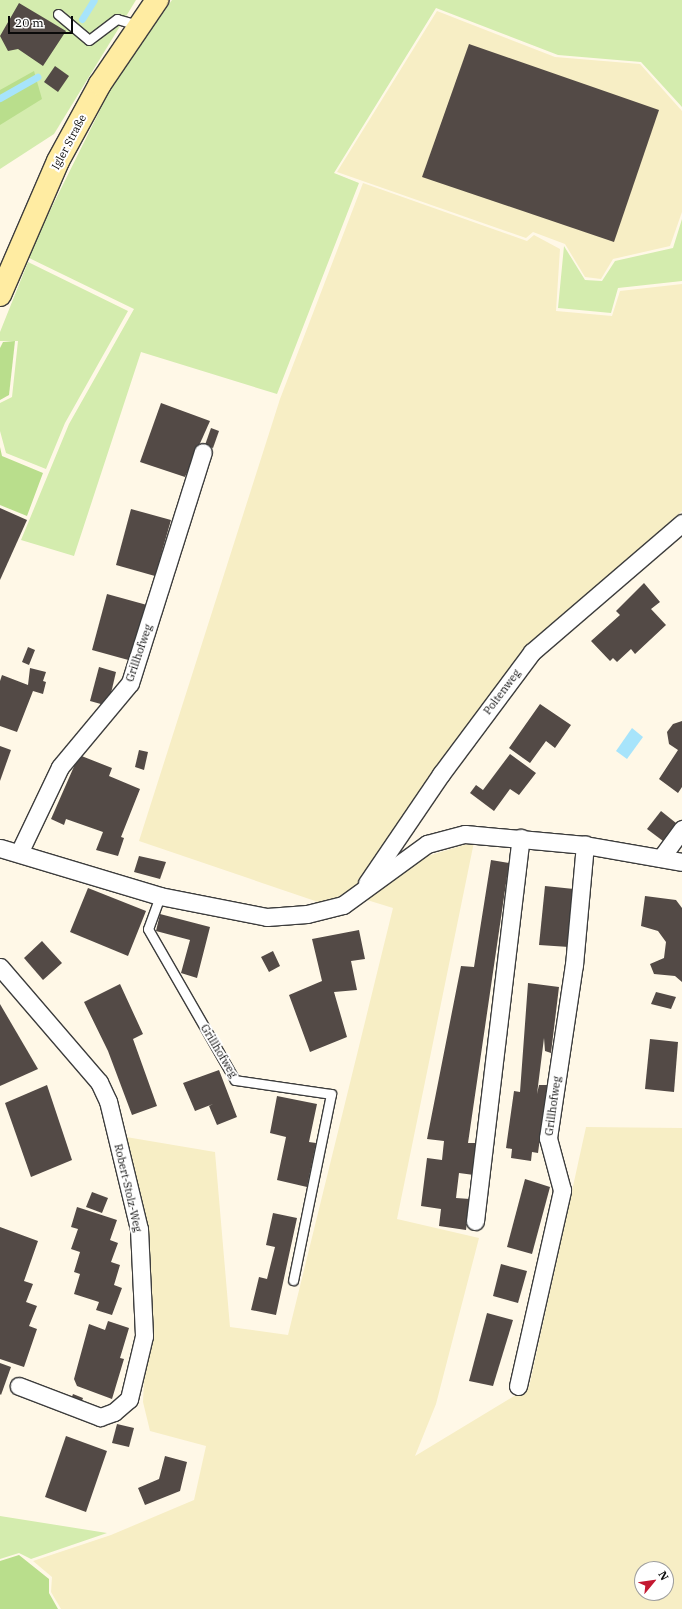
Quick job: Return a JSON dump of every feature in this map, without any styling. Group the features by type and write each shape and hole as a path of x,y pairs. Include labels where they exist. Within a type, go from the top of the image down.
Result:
{"main road":[{"name":"Igler Straße","path":"0,295 58,161 138,25 157,0"}],"street":[{"name":"Grillhofweg","path":"20,853 60,767 130,683 203,452"},
{"name":"Poltenweg","path":"359,895 441,774 532,652 682,523"},
{"path":"662,858 682,829"},
{"path":"0,848 160,896 226,912 276,917 328,910 359,895 436,840 465,834 522,838 585,845 682,862"},
{"path":"475,1222 522,838"},
{"name":"Grillhofweg","path":"518,1386 562,1190 548,1138 574,965 585,845"},
{"name":"Robert-Stolz-Weg","path":"0,967 99,1082 108,1101 139,1229 144,1336 129,1399 114,1412 100,1417 20,1386"}],"lane":[{"path":"58,14 89,40 117,19 138,25"},
{"name":"Grillhofweg","path":"160,896 148,929 235,1080 331,1094 293,1280"}],"shaded area":[{"path":"437,11 555,57 640,64 682,111 682,212 670,246 613,259 601,279 585,277 565,244 533,232 526,238 337,172"},
{"path":"363,183 527,241 534,235 560,249 556,311 612,316 620,291 682,284 682,511 551,628 357,887 324,904 139,841 280,399"},
{"path":"474,842 397,1219 479,1238 436,1404 415,1456 529,1387 586,1127 682,1128 682,1609 61,1609 51,1592 52,1577 33,1561 111,1535 194,1500 206,1446 150,1431 143,1402 150,1257 126,1137 215,1152 230,1327 288,1335 393,908 367,900 418,859"}],"green space":[{"path":"0,0 136,0 54,134 0,169"},
{"path":"172,0 682,0 682,107 641,62 558,55 436,8 334,173 359,183 277,394 141,352 74,556 21,540 69,424 134,309 27,257 110,90"},
{"path":"34,71 42,99 0,125 0,90"},
{"path":"682,219 682,281 618,288 611,313 558,308 564,246 585,280 602,281 615,261 673,248"},
{"path":"28,262 128,311 65,423 46,469 6,453 0,431 0,403 12,397 18,341 0,341 0,332"},
{"path":"15,341 9,395 0,400 0,348 3,342"},
{"path":"0,447 2,456 43,473 27,516 0,505"},
{"path":"0,1516 107,1533 31,1559 19,1553 0,1559"},
{"path":"19,1555 49,1579 49,1593 58,1609 0,1609 0,1561"}],"water":[{"path":"632,728 643,737 627,759 616,751"}],"building":[{"path":"19,3 66,31 43,66 18,49 8,51 0,36"},
{"path":"469,44 659,110 614,242 422,177"},
{"path":"55,66 69,76 58,92 44,82"},
{"path":"161,403 210,421 185,477 140,462"},
{"path":"211,428 219,431 213,448 205,445"},
{"path":"0,508 27,520 0,580"},
{"path":"131,509 171,520 155,576 116,565"},
{"path":"644,583 660,602 651,609 666,625 635,654 631,649 617,662 613,658 610,661 591,641 620,615 616,611"},
{"path":"107,594 147,605 132,661 92,650"},
{"path":"28,647 35,650 29,665 22,662"},
{"path":"99,667 116,672 108,706 90,701"},
{"path":"30,668 46,672 43,681 46,682 43,694 33,691 17,732 0,726 0,681 2,675 28,685"},
{"path":"540,704 571,725 555,748 546,741 530,763 509,748"},
{"path":"682,721 682,787 678,793 659,779 678,750 669,744 667,732 673,724"},
{"path":"0,746 11,750 0,781"},
{"path":"139,750 148,752 144,770 135,767"},
{"path":"510,754 536,773 519,795 510,789 494,811 470,793 476,785 483,790"},
{"path":"79,755 112,768 109,776 140,789 121,837 124,838 118,856 96,850 103,832 66,819 64,825 51,819"},
{"path":"661,811 676,823 663,841 647,829"},
{"path":"139,856 166,862 160,879 134,872"},
{"path":"491,860 509,863 468,1143 478,1143 474,1175 459,1173 456,1198 470,1199 466,1230 439,1226 441,1209 421,1206 427,1158 442,1160 444,1141 427,1139 461,966 474,967"},
{"path":"545,886 574,889 569,947 539,945"},
{"path":"88,888 146,911 128,956 70,932"},
{"path":"645,896 676,900 682,908 682,982 675,976 654,974 650,964 664,958 666,942 658,931 641,926"},
{"path":"160,914 210,927 197,978 181,973 190,940 156,931"},
{"path":"359,930 365,959 351,961 357,990 334,992 347,1037 310,1052 289,995 322,981 312,939"},
{"path":"42,941 62,963 43,980 24,958"},
{"path":"273,951 280,966 269,972 261,957"},
{"path":"528,983 559,987 551,1053 545,1051 544,1038 537,1094 539,1085 547,1085 538,1153 532,1152 531,1161 511,1158 512,1149 506,1148 514,1091 520,1092"},
{"path":"120,984 143,1034 133,1039 157,1106 132,1115 108,1051 84,1002"},
{"path":"656,992 676,997 671,1009 651,1004"},
{"path":"0,1004 38,1069 0,1086"},
{"path":"650,1039 678,1042 674,1092 645,1089"},
{"path":"219,1070 237,1117 217,1125 209,1106 213,1104 195,1111 183,1083"},
{"path":"47,1085 72,1160 31,1177 5,1103"},
{"path":"277,1096 317,1104 309,1142 316,1143 307,1187 277,1180 286,1137 270,1133"},
{"path":"525,1179 550,1187 532,1254 507,1247"},
{"path":"92,1192 108,1198 102,1213 86,1207"},
{"path":"77,1207 117,1220 110,1240 118,1243 111,1262 120,1265 114,1285 122,1288 112,1315 96,1310 99,1302 74,1294 80,1274 74,1272 80,1252 71,1249 78,1229 71,1227"},
{"path":"273,1213 297,1218 276,1315 251,1310 259,1277 267,1279 275,1247 266,1245"},
{"path":"0,1227 38,1241 24,1281 33,1284 26,1302 37,1306 29,1326 37,1329 24,1367 0,1359"},
{"path":"501,1264 527,1271 518,1303 493,1296"},
{"path":"487,1313 513,1320 493,1386 469,1381"},
{"path":"108,1321 129,1328 120,1358 124,1359 112,1399 77,1386 74,1379 89,1324 105,1330"},
{"path":"0,1363 11,1367 1,1395 0,1394"},
{"path":"73,1394 83,1398 80,1406 70,1402"},
{"path":"117,1424 134,1428 129,1447 112,1443"},
{"path":"66,1436 107,1451 86,1512 45,1497"},
{"path":"165,1456 187,1462 180,1491 145,1505 138,1488 159,1479"}],"waterway":[{"path":"82,19 94,0"},
{"path":"0,98 37,77"}]}
